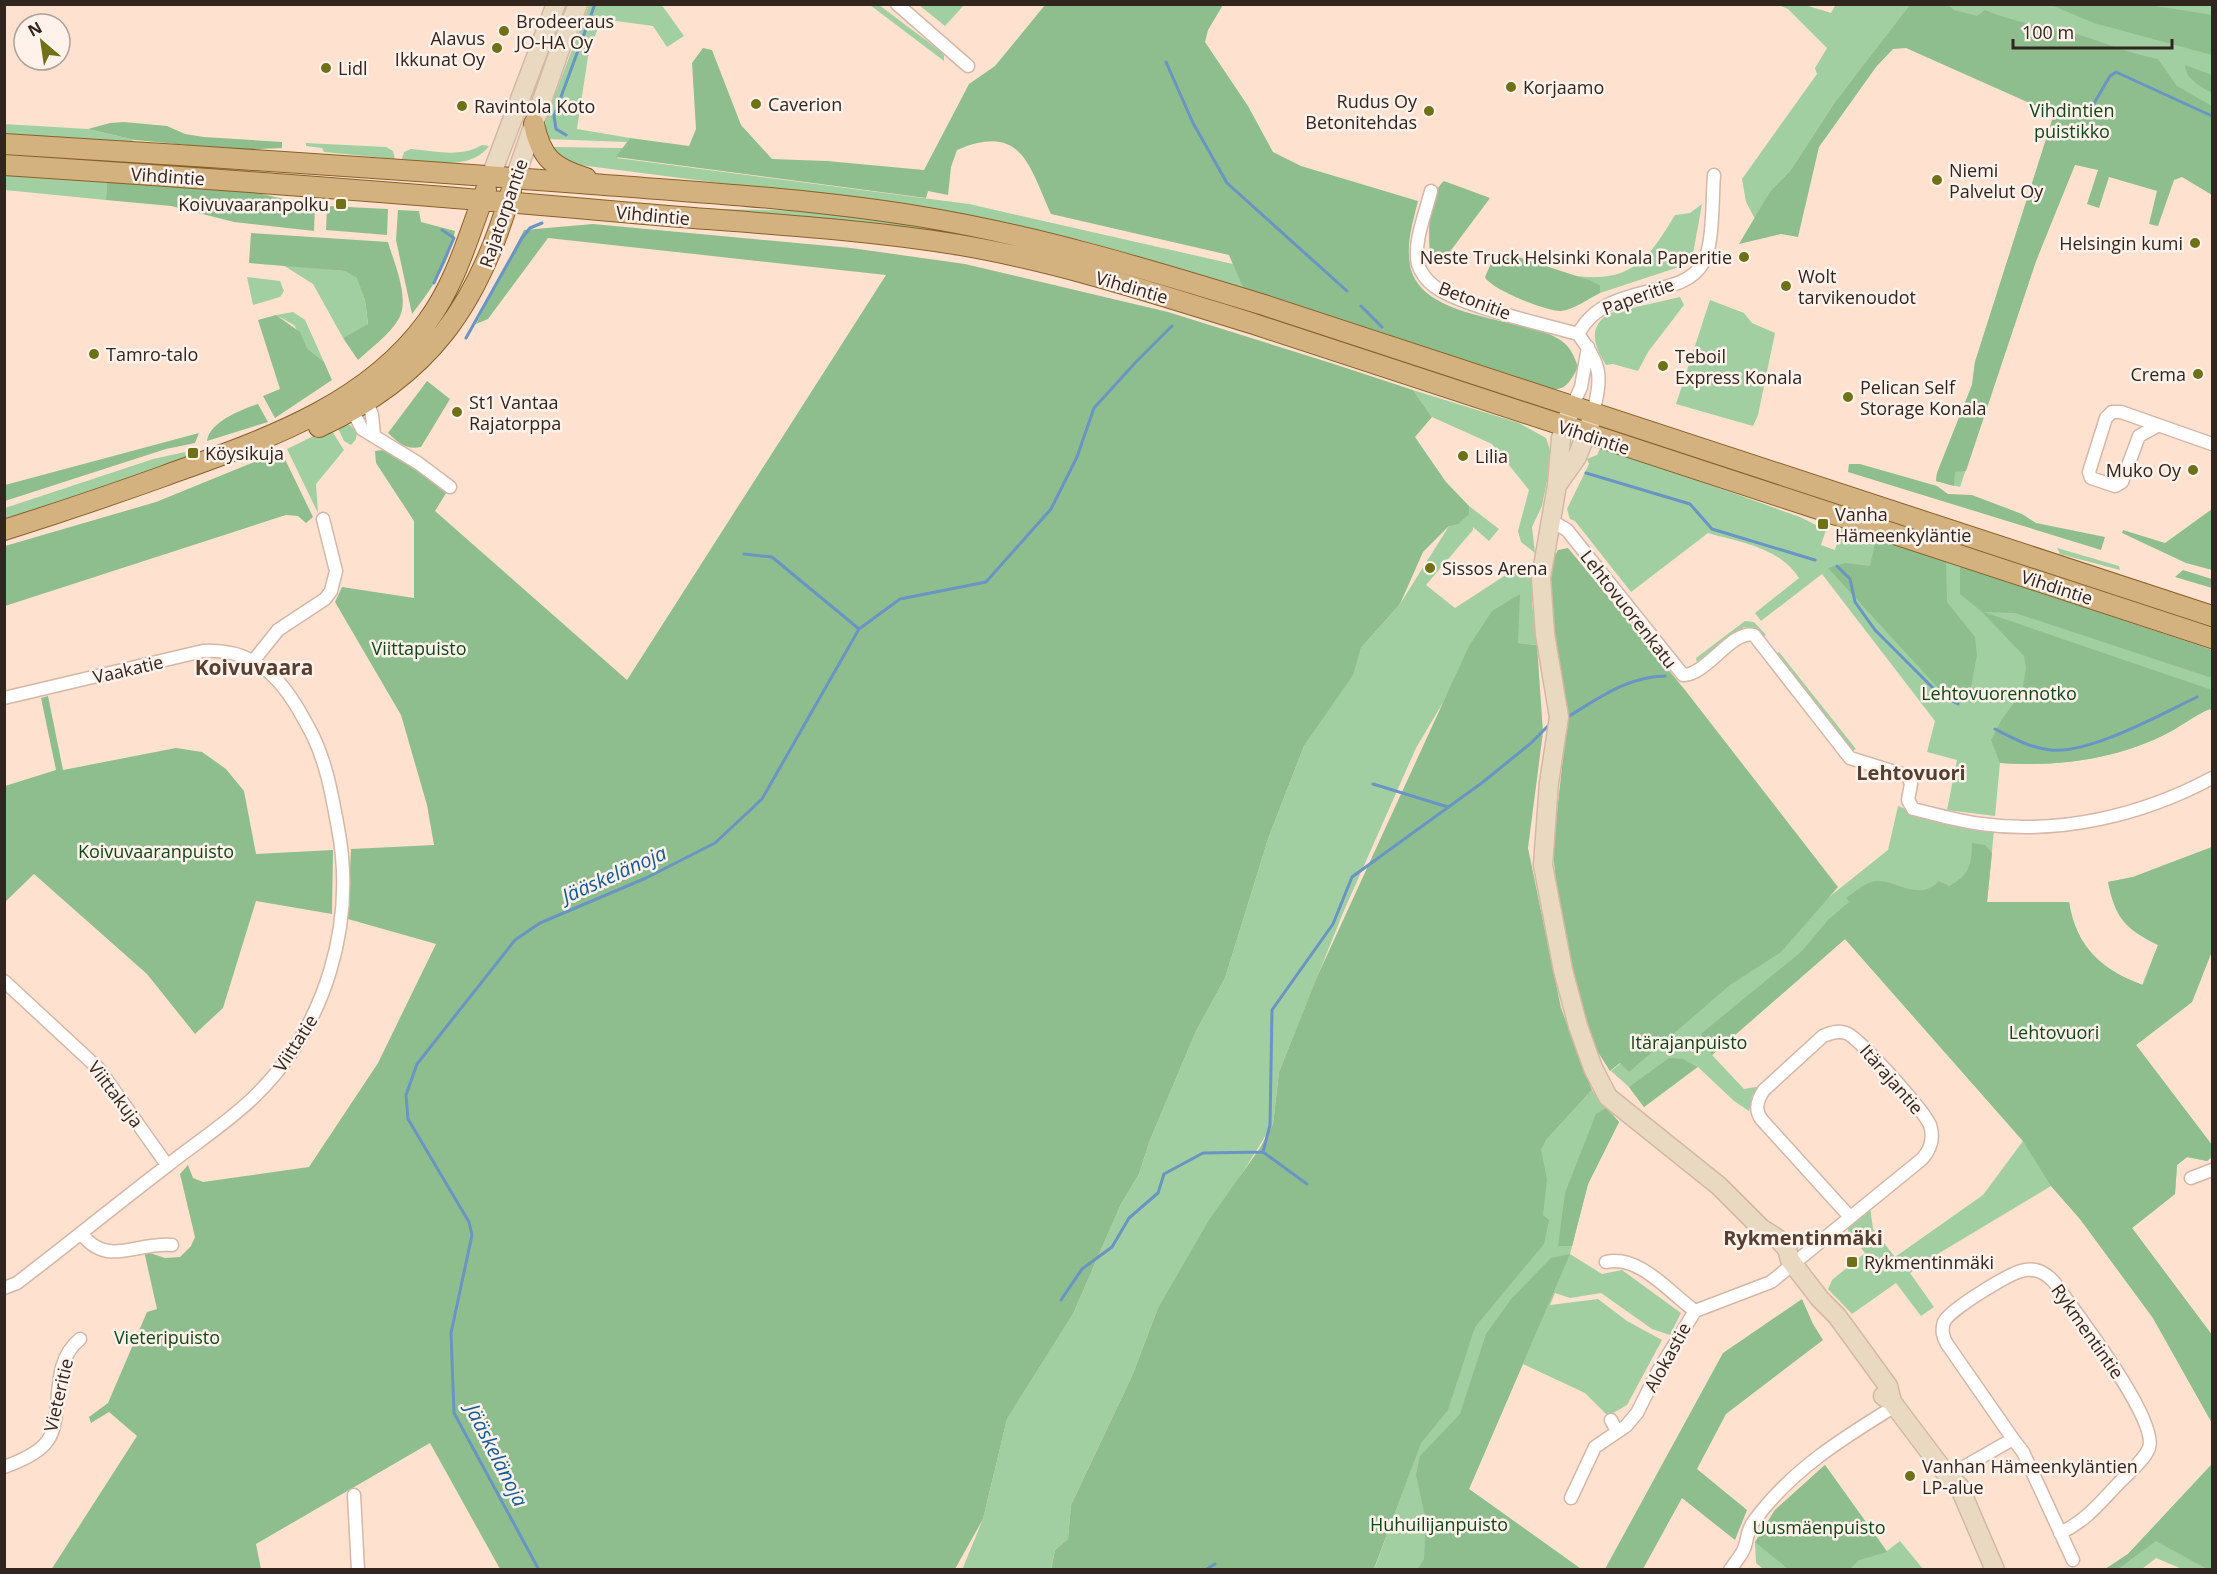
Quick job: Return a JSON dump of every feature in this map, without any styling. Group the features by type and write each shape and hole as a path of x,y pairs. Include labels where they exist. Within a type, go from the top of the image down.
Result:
{"main road":[{"path":"534,124 541,149 552,162 572,174 615,186"},
{"name":"Vihdintie","path":"4,144 491,176 860,208 927,218 1018,236 1149,270 1264,305 2212,616"},
{"name":"Vihdintie","path":"4,165 251,181 898,237 1018,257 1077,271 1243,320 2212,638"},
{"name":"Rajatorpantie","path":"357,399 428,322 456,274 491,176"},
{"name":"Rajatorpantie","path":"4,530 114,496 162,487 228,467 261,454 357,399 429,351 459,316 472,296 494,249 515,178"}],"street":[{"name":"Rajatorpantie","path":"491,176 556,4"},
{"name":"Rajatorpantie","path":"515,178 578,4"},
{"path":"897,4 968,66"},
{"name":"Paperitie","path":"1578,334 1588,318 1604,304 1671,284 1689,277 1698,270 1707,255 1714,176"},
{"name":"Betonitie","path":"1431,191 1418,246 1418,264 1424,277 1433,286 1461,299 1578,334"},
{"path":"1557,485 1577,457 1593,414 1599,389 1599,366 1578,334"},
{"path":"1588,347 1582,383 1564,427 1557,485 1541,578 1545,634 1558,717 1549,783 1544,865 1563,970 1578,1026 1593,1068 1608,1097 1719,1186 1761,1228 1775,1250 1791,1262 1820,1299 1829,1323 1883,1396 1894,1404 1949,1478 1962,1490 1970,1515 1995,1569"},
{"path":"357,399 362,429 450,487"},
{"path":"357,399 374,435"},
{"path":"2157,426 2139,436 2122,482 2113,485 2091,478 2089,472 2106,418 2112,412 2121,412 2212,444"},
{"path":"254,660 274,634 325,598 331,591 336,571 323,519"},
{"name":"Lehtovuorenkatu","path":"1550,520 1567,530 1683,675 1697,670 1743,635 1752,634 1850,758 1908,776 1911,784 1908,800 1913,809 1982,824 2050,825 2087,821 2138,810 2180,795 2212,778"},
{"name":"Vaakatie","path":"4,698 203,651 228,651 254,660"},
{"name":"Viittatie","path":"4,1288 17,1282 245,1105 288,1057 313,1019 329,975 340,927 344,867 323,758 278,680 254,660"},
{"name":"Viittakuja","path":"4,981 99,1068 167,1166"},
{"name":"Itärajantie","path":"1791,1262 1850,1217 1923,1159 1931,1146 1931,1131 1923,1114 1861,1043 1847,1033 1832,1032 1823,1036 1764,1090 1758,1102 1757,1111 1762,1120 1850,1217"},
{"path":"2191,1178 2212,1170"},
{"path":"81,1233 94,1249 108,1253 154,1244 172,1245"},
{"path":"1606,1262 1626,1261 1638,1265 1695,1311"},
{"name":"Alokastie","path":"1571,1498 1595,1447 1614,1426 1626,1426 1636,1413 1657,1373 1695,1311 1771,1282 1791,1262"},
{"name":"Rykmentintie","path":"2013,1439 1947,1344 1943,1328 1951,1313 2008,1277 2021,1271 2038,1271 2054,1282 2127,1386 2145,1424 2150,1441 2149,1448 2143,1456 2084,1521 2060,1533"},
{"name":"Vieteritie","path":"4,1467 36,1451 50,1437 65,1355 80,1339"},
{"path":"1730,1569 1745,1546 1747,1530 1779,1491 1810,1462 1894,1404"},
{"path":"1949,1478 2013,1439 2022,1452 2073,1560"},
{"path":"354,1495 358,1569"}],"green space":[{"path":"661,4 684,36 667,47 653,26 602,19 589,50 577,129 630,138 627,142 546,139 546,118 589,5"},
{"name":"Vihdintien puistikko","path":"1836,4 2212,5 2212,183 2089,127 2036,261 1960,487 1936,481 1937,473 1972,385 1975,362 2055,112 1886,37 1835,102 1790,171 1771,190 1755,219 1746,202 1742,179 1817,74 1815,68 1827,48 1788,9 1778,5 1805,5 1831,13"},
{"path":"870,5 879,5 939,50 944,55 944,61"},
{"path":"919,5 964,5 945,26"},
{"path":"1045,5 1223,5 1208,30 1205,42 1248,106 1273,152 1301,166 1418,201 1409,249 1410,265 1417,283 1431,296 1450,306 1472,314 1540,331 1561,340 1570,350 1578,367 1569,382 1556,389 1542,387 1243,288 1229,255 1051,214 1029,165 1010,145 996,141 979,143 957,150 951,167 948,195 928,191 926,198 616,157 630,138 689,146 696,129 692,63 703,48 712,50 741,125 772,159 827,161 924,170 969,84 995,66"},
{"name":"Vihdintien puistikko","path":"1910,5 1948,5 1954,10 1977,16 1985,10 2158,59 2177,86 2212,106 2212,195 2182,177 2174,180 2158,226 2149,224 2157,191 2109,177 2099,208 2087,204 2098,170 2075,165 2036,261 1966,471 1955,472 1954,486 1936,481 1937,473 1972,385 1975,362 2054,114 1906,48 1893,49 1876,67 1819,147 1798,237 1781,234 1739,244 1771,190 1790,171 1835,102"},
{"path":"2051,5 2150,5 2212,15 2212,55 2094,23"},
{"path":"2185,65 2212,75 2212,93 2191,78"},
{"path":"124,122 167,126 185,134 204,137 282,142 282,148 240,150 135,140 88,129"},
{"path":"4,124 88,129 135,140 124,143 5,134"},
{"path":"306,143 386,147 393,151 395,159 324,152 322,148 306,146"},
{"path":"482,145 489,146 481,154 460,162 436,163 402,159 404,152 411,149 456,153"},
{"path":"553,147 623,148 617,158 969,204 1233,264 1243,288 1081,240 966,215 572,164 549,150"},
{"path":"4,173 107,179 106,200 5,190"},
{"path":"107,179 240,189 315,206 314,231 234,222 171,206 106,200"},
{"path":"1444,181 1490,198 1446,257 1430,260 1431,207 1438,188"},
{"path":"1702,204 1693,254 1685,265 1600,293 1600,285 1577,276 1596,277 1625,271 1647,255 1675,215 1690,213"},
{"path":"327,206 388,209 387,235 326,230"},
{"path":"711,209 819,212 895,221 1015,244 1134,275 1310,330 1309,333 1147,281"},
{"path":"398,210 419,211 421,222 455,231 444,265 412,314 396,240"},
{"path":"593,224 851,248 965,264 1168,312 1413,390 1432,417 1415,437 1446,482 1469,506 1469,514 1458,524 1449,526 1423,552 1400,604 1361,648 1353,675 1304,746 1269,836 1225,978 1196,1031 1150,1140 1139,1174 1121,1204 1073,1314 1007,1419 983,1519 955,1569 500,1569 430,1443 256,1544 261,1569 51,1570 137,1436 109,1412 91,1423 89,1417 108,1403 147,1312 157,1309 144,1251 165,1258 180,1257 191,1246 195,1237 180,1174 188,1165 193,1178 203,1182 309,1167 378,1063 436,944 348,919 351,849 434,845 427,805 401,715 335,602 342,587 414,598 414,521 376,463 375,451 383,450 448,490 435,511 627,680 886,275 548,238 488,319 476,324 524,230"},
{"path":"251,233 388,242 402,292 402,312 398,320 385,336 358,360 343,338 368,324 365,300 357,278 345,271 249,263"},
{"path":"1495,254 1518,257 1589,280 1600,285 1600,293 1561,311 1533,304 1497,288 1485,277"},
{"path":"283,265 345,271 358,278 365,300 368,325 343,338 313,284"},
{"path":"247,277 280,281 284,291 280,297 253,305"},
{"path":"1680,297 1684,305 1648,352 1638,371 1613,364 1606,365 1598,351 1595,337 1595,331 1603,318 1610,313"},
{"path":"1710,300 1744,313 1752,323 1775,333 1758,415 1753,426 1676,404"},
{"path":"293,312 305,320 324,362 307,348 294,325 276,315"},
{"path":"276,315 300,332 307,348 324,362 332,380 275,418 263,396 280,389 258,320"},
{"path":"427,381 450,399 421,447 406,447 388,433"},
{"path":"1413,390 1519,423 1546,438 1552,456 1542,506 1532,527 1535,553 1521,542 1518,531 1529,490 1492,444 1432,417"},
{"path":"258,404 268,422 207,441 209,434 220,422"},
{"path":"350,425 357,431 356,439 351,445 344,441 337,426"},
{"path":"330,428 344,450 316,484 318,513 287,449"},
{"path":"199,433 195,443 166,449 5,501 5,485"},
{"name":"Lehtovuorennotko","path":"1601,446 1800,517 1826,530 1821,545 1835,550 1842,527 2212,650 2212,712 2210,709 2168,733 2143,744 2103,756 2062,763 2000,763 1995,816 1947,810 1957,760 1927,752 1935,721 1822,574 1761,621 1755,613 1799,578 1781,559 1770,553 1746,543 1708,533 1631,592 1575,521 1570,519 1567,509 1589,464 1587,459 1597,455"},
{"path":"281,451 313,517 306,523 298,516 286,515 5,606 5,546 156,502"},
{"path":"185,452 187,461 5,521 5,508 153,459"},
{"path":"1849,464 1860,464 1937,486 1948,494 1972,495 2022,514 2036,523 2105,537 2101,550 1848,472"},
{"path":"1469,506 1499,529 1489,541 1473,527 1473,530 1426,585 1455,608 1515,569 1535,571 1532,603 1537,645 1518,643 1464,667 1416,748 1343,913 1279,1072 1273,1124 1158,1308 1132,1376 1071,1505 1068,1539 1055,1550 1051,1569 962,1570 983,1519 1007,1419 1073,1314 1121,1204 1139,1174 1150,1140 1196,1031 1225,978 1269,836 1304,746 1352,675 1361,648 1400,604 1449,526 1468,514"},
{"path":"2212,509 2212,570 2186,563 2122,533 2123,530 2165,543"},
{"path":"1876,538 1946,562 1947,602 1975,637 1977,655 1970,692 1963,703 1938,688 1828,568 1845,563 1870,566"},
{"path":"1568,548 1685,690 1838,887 1781,952 1730,985 1629,1072 1620,1063 1610,1071 1589,1038 1569,957 1556,883 1553,851 1565,738 1565,714 1552,627 1548,568 1558,550"},
{"path":"2057,548 2119,566 2120,570 2060,554"},
{"path":"1960,566 2212,650 2212,678 2015,613 1984,612 2212,690 2212,712 2210,709 2168,733 2143,744 2103,756 2062,763 2000,763 1991,740 2002,719 2022,692 2026,668 2024,656 1982,612 1960,594"},
{"path":"2183,570 2212,579 2212,588 2175,577"},
{"path":"1520,594 1518,643 1537,645 1543,732 1528,848 1561,1008 1592,1090 1547,1139 1541,1150 1547,1179 1543,1215 1549,1220 1544,1244 1475,1327 1448,1410 1421,1443 1374,1569 1051,1570 1055,1550 1068,1539 1071,1505 1132,1376 1158,1308 1209,1220 1260,1148 1273,1124 1279,1072 1317,977 1469,646 1492,611"},
{"path":"1745,621 1754,622 1766,635 1763,637 1755,628 1744,627 1697,663 1696,658"},
{"path":"1779,652 1856,749 1852,751 1776,654"},
{"name":"Koivuvaaranpuisto","path":"48,696 63,770 176,748 202,752 226,769 244,791 256,854 333,850 332,914 256,901 223,1008 195,1034 147,974 34,874 5,902 5,786 56,770 41,698"},
{"name":"Lehtovuori","path":"1898,806 1927,817 1994,830 1987,902 2069,902 2078,933 2093,955 2114,972 2142,985 2158,945 2137,933 2123,921 2114,905 2108,882 2133,877 2212,847 2212,951 2192,1002 2136,1045 2212,1145 2212,1157 2207,1161 2187,1157 2177,1165 2175,1194 2132,1228 2212,1335 2212,1423 2153,1318 2080,1219 2051,1186 1910,1273 1934,1307 1921,1316 1896,1283 1852,1314 1828,1289 1832,1280 1865,1253 1848,1231 1849,1224 1870,1207 1873,1229 1895,1257 1983,1195 2023,1141 1845,939 1712,1055 1744,1089 1762,1086 1753,1094 1749,1111 1734,1101 1698,1067 1644,1107 1629,1087 1611,1071 1888,850"},
{"name":"Lehtovuori","path":"1972,843 1985,845 1992,853 1987,902 2069,902 2078,932 2093,955 2115,972 2143,985 2158,945 2137,933 2124,921 2115,905 2108,882 2133,877 2212,847 2212,951 2192,1002 2136,1045 2212,1145 2212,1157 2207,1161 2187,1157 2177,1165 2175,1194 2132,1228 2212,1335 2212,1423 2153,1318 2080,1219 2051,1186 2023,1141 1845,939 1712,1055 1700,1040 1702,1033 1802,951 1828,920 1849,902 1846,898 1862,886 1876,881 1925,890 1939,881 1949,886 1961,878 1968,869"},
{"path":"1669,1058 1683,1059 1697,1067 1644,1107 1629,1087"},
{"name":"Huhuilijanpuisto","path":"1592,1090 1619,1122 1588,1184 1570,1254 1602,1274 1622,1270 1681,1313 1670,1335 1652,1329 1601,1293 1570,1298 1555,1293 1550,1305 1598,1299 1627,1321 1662,1340 1627,1405 1608,1416 1585,1393 1523,1364 1469,1489 1581,1569 1374,1570 1436,1400 1524,1180 1547,1139"},
{"path":"1606,1108 1619,1122 1588,1184 1572,1246 1558,1246 1565,1193 1596,1114"},
{"path":"1570,1254 1469,1489 1581,1569 1418,1569 1424,1559 1426,1521 1416,1475 1420,1456 1460,1414 1486,1334 1511,1299 1551,1258"},
{"path":"1802,1299 1823,1340 1726,1414 1697,1469 1747,1510 1735,1540 1682,1498 1643,1569 1605,1569 1723,1353"},
{"path":"2212,1464 2177,1551 2207,1569 2182,1569 2156,1558 2142,1569 2105,1570 2128,1554"},
{"path":"2212,1464 2212,1569 2207,1569 2156,1541 2118,1569 2105,1569 2128,1554"},
{"name":"Uusmäenpuisto","path":"1825,1465 1887,1551 1900,1541 1923,1569 1763,1569 1756,1563 1755,1542 1775,1510"},
{"name":"Uusmäenpuisto","path":"1825,1465 1887,1552 1859,1560 1850,1569 1788,1569 1755,1542 1775,1510"}],"waterway":[{"path":"566,135 556,129 554,116 595,4"},
{"path":"1166,62 1193,123 1227,183 1347,291"},
{"path":"2086,117 2110,76 2116,72 2212,116"},
{"path":"466,338 522,238 530,228 542,223"},
{"path":"434,283 454,238 442,230"},
{"path":"1361,306 1382,327"},
{"name":"Jääskelänoja","path":"539,1570 454,1413 451,1333 472,1235 469,1222 408,1119 406,1095 417,1064 515,940 540,923 646,878 715,843 762,799 859,629 900,599 986,582 1051,509 1077,457 1094,408 1172,326"},
{"path":"1586,473 1690,504 1712,529 1815,560"},
{"path":"744,554 772,557 859,629"},
{"path":"1837,566 1850,579 1855,602 1875,630 1937,692 1958,704"},
{"path":"1566,718 1613,690 1638,680 1665,676"},
{"path":"1995,729 2036,747 2067,750 2085,746 2125,731 2197,697"},
{"path":"1061,1300 1082,1269 1112,1247 1129,1218 1158,1193 1164,1174 1203,1153 1263,1152 1270,1125 1272,1010 1333,924 1352,877 1483,782 1548,726"},
{"path":"1373,784 1448,807"},
{"path":"1263,1152 1307,1184"},
{"path":"1205,1570 1215,1564"}],"place":[{"name":"Brodeeraus JO-HA Oy","path":"504,31"},
{"name":"Alavus Ikkunat Oy","path":"497,48"},
{"name":"Lidl","path":"326,68"},
{"name":"Korjaamo","path":"1511,87"},
{"name":"Caverion","path":"756,104"},
{"name":"Ravintola Koto","path":"462,106"},
{"name":"Rudus Oy Betonitehdas","path":"1429,111"},
{"name":"Niemi Palvelut Oy","path":"1937,180"},
{"name":"Koivuvaaranpolku","path":"341,204"},
{"name":"Helsingin kumi","path":"2195,243"},
{"name":"Neste Truck Helsinki Konala Paperitie","path":"1744,257"},
{"name":"Wolt tarvikenoudot","path":"1786,286"},
{"name":"Tamro-talo","path":"94,354"},
{"name":"Teboil Express Konala","path":"1663,366"},
{"name":"Crema","path":"2198,374"},
{"name":"Pelican Self Storage Konala","path":"1848,397"},
{"name":"St1 Vantaa Rajatorppa","path":"457,412"},
{"name":"Köysikuja","path":"193,453"},
{"name":"Lilia","path":"1463,456"},
{"name":"Muko Oy","path":"2193,470"},
{"name":"Vanha Hämeenkyläntie","path":"1823,524"},
{"name":"Sissos Arena","path":"1430,568"},
{"name":"Rykmentinmäki","path":"1852,1262"},
{"name":"Vanhan Hämeenkyläntien LP-alue","path":"1910,1476"}],"district":[{"name":"Koivuvaara","path":"254,667"},
{"name":"Lehtovuori","path":"1911,772"},
{"name":"Rykmentinmäki","path":"1803,1237"}],"park label":[{"name":"Viittapuisto","path":"419,648"},
{"name":"Itärajanpuisto","path":"1689,1042"},
{"name":"Vieteripuisto","path":"167,1337"}]}
